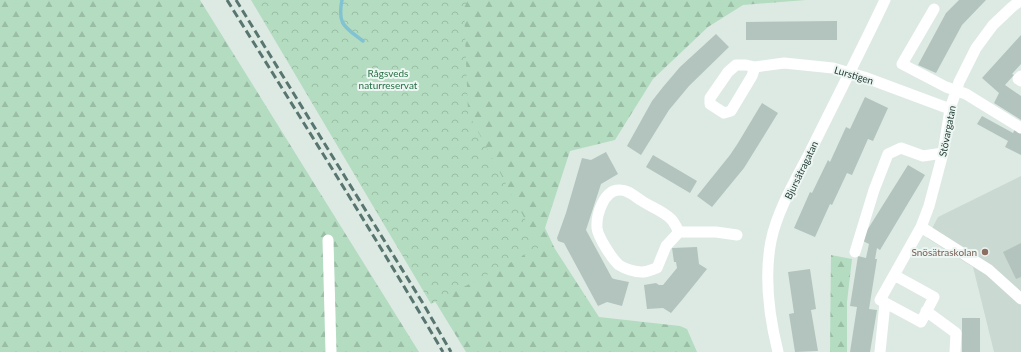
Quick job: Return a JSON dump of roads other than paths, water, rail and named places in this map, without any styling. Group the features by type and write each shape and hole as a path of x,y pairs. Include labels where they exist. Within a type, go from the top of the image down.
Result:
{"street":[{"name":"Bjursätragatan","path":"778,352 769,304 768,276 772,239 779,214 885,0"},
{"name":"Stövargatan","path":"885,303 880,300 921,227 929,206 943,153 950,109 959,82 976,48 993,25 1021,0"},
{"path":"934,9 902,64 946,87 966,94 1021,128"},
{"name":"Lurstigen","path":"755,67 752,76 731,111 724,113 710,104 710,98 728,72 736,65 755,67 784,63 833,68 864,77 950,109"},
{"path":"1021,76 1018,79 1021,81"},
{"path":"855,252 874,190 888,154 901,148 923,156 943,153"},
{"path":"679,232 672,219 642,202 629,192 620,190 610,193 603,201 597,228 609,254 619,265 630,270 643,272 657,268 666,246 679,232 716,232 737,235"},
{"path":"921,227 990,270 1021,299"},
{"path":"328,240 331,352"},
{"path":"880,352 885,303 921,322 934,297 894,275"},
{"path":"926,311 956,333 955,352"}],"waterway":[{"path":"342,0 341,15 344,25 363,41"}],"railway":[{"path":"227,0 363,219 443,352"},
{"path":"236,0 424,305 451,352"}],"place":[{"name":"Snösätraskolan","path":"985,252"}],"park label":[{"name":"Rågsveds naturreservat","path":"388,78"}]}
